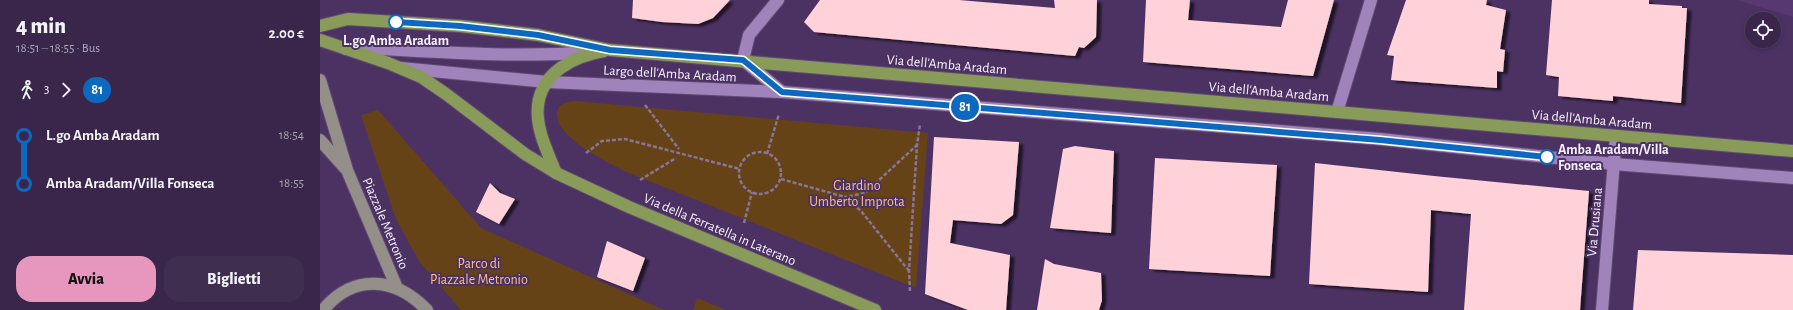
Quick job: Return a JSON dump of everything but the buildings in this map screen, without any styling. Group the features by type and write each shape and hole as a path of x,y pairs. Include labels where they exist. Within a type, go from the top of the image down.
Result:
{"main road":[{"name":"Largo dell'Amba Aradam","path":"320,26 348,19 498,30 567,40 610,50 743,60"},
{"name":"Largo dell'Amba Aradam","path":"320,40 416,75 432,84 525,154 556,173"},
{"path":"556,173 541,136 538,120 538,106 547,82 563,66 578,57 610,50"},
{"name":"Via dell'Amba Aradam","path":"743,60 786,66 1793,151"},
{"name":"Piazzale Metronio","path":"320,80 347,170 397,288"},
{"name":"Piazzale Metronio","path":"320,140 347,170"},
{"name":"Via della Ferratella in Laterano","path":"556,173 629,207 875,310"},
{"name":"Piazzale Metronio","path":"323,310 334,299 346,292 359,286 373,284 386,285 407,292 427,310"}],"street":[{"path":"743,60 749,34 778,0"},
{"path":"1337,112 1371,0"},
{"name":"Largo dell'Amba Aradam","path":"345,49 365,48 522,55 551,55 610,50"},
{"name":"Largo dell'Amba Aradam","path":"743,60 782,92"},
{"name":"Largo dell'Amba Aradam","path":"398,68 547,82 782,92"},
{"path":"782,92 1380,140 1613,164 1793,178"},
{"name":"Via Drusiana","path":"1602,310 1616,136"}],"path":[{"path":"640,99 679,149"},
{"path":"767,154 779,114"},
{"path":"910,291 909,271 917,145 920,124"},
{"path":"586,153 602,141 625,139 740,169"},
{"path":"844,197 865,192 917,145"},
{"path":"753,154 767,154 777,161 780,167 781,180 773,190 768,193 762,194 752,192 744,187 741,182 740,169 742,162 753,154"},
{"path":"640,180 676,158"},
{"path":"781,180 844,197 861,211 909,271"},
{"path":"744,223 752,192"}],"shaded area":[{"path":"1737,0 1793,0 1793,17 1781,13 1781,12"}],"green space":[{"name":"Giardino Umberto Improta","path":"575,101 928,133 916,288 624,171 594,155 573,140 559,123 557,111 559,108 566,103"},
{"name":"Parco di Piazzale Metronio","path":"378,110 481,228 664,310 461,310 419,261 396,219 361,115"},
{"path":"697,298 726,310 693,310"}],"bus line":[{"name":"81","path":"396,22 460,26 538,35 610,50 743,60 782,92 1380,140 1547,157"}],"place":[{"name":"L.go Amba Aradam","path":"396,22"},
{"name":"Amba Aradam/Villa Fonseca","path":"1547,157"}]}
